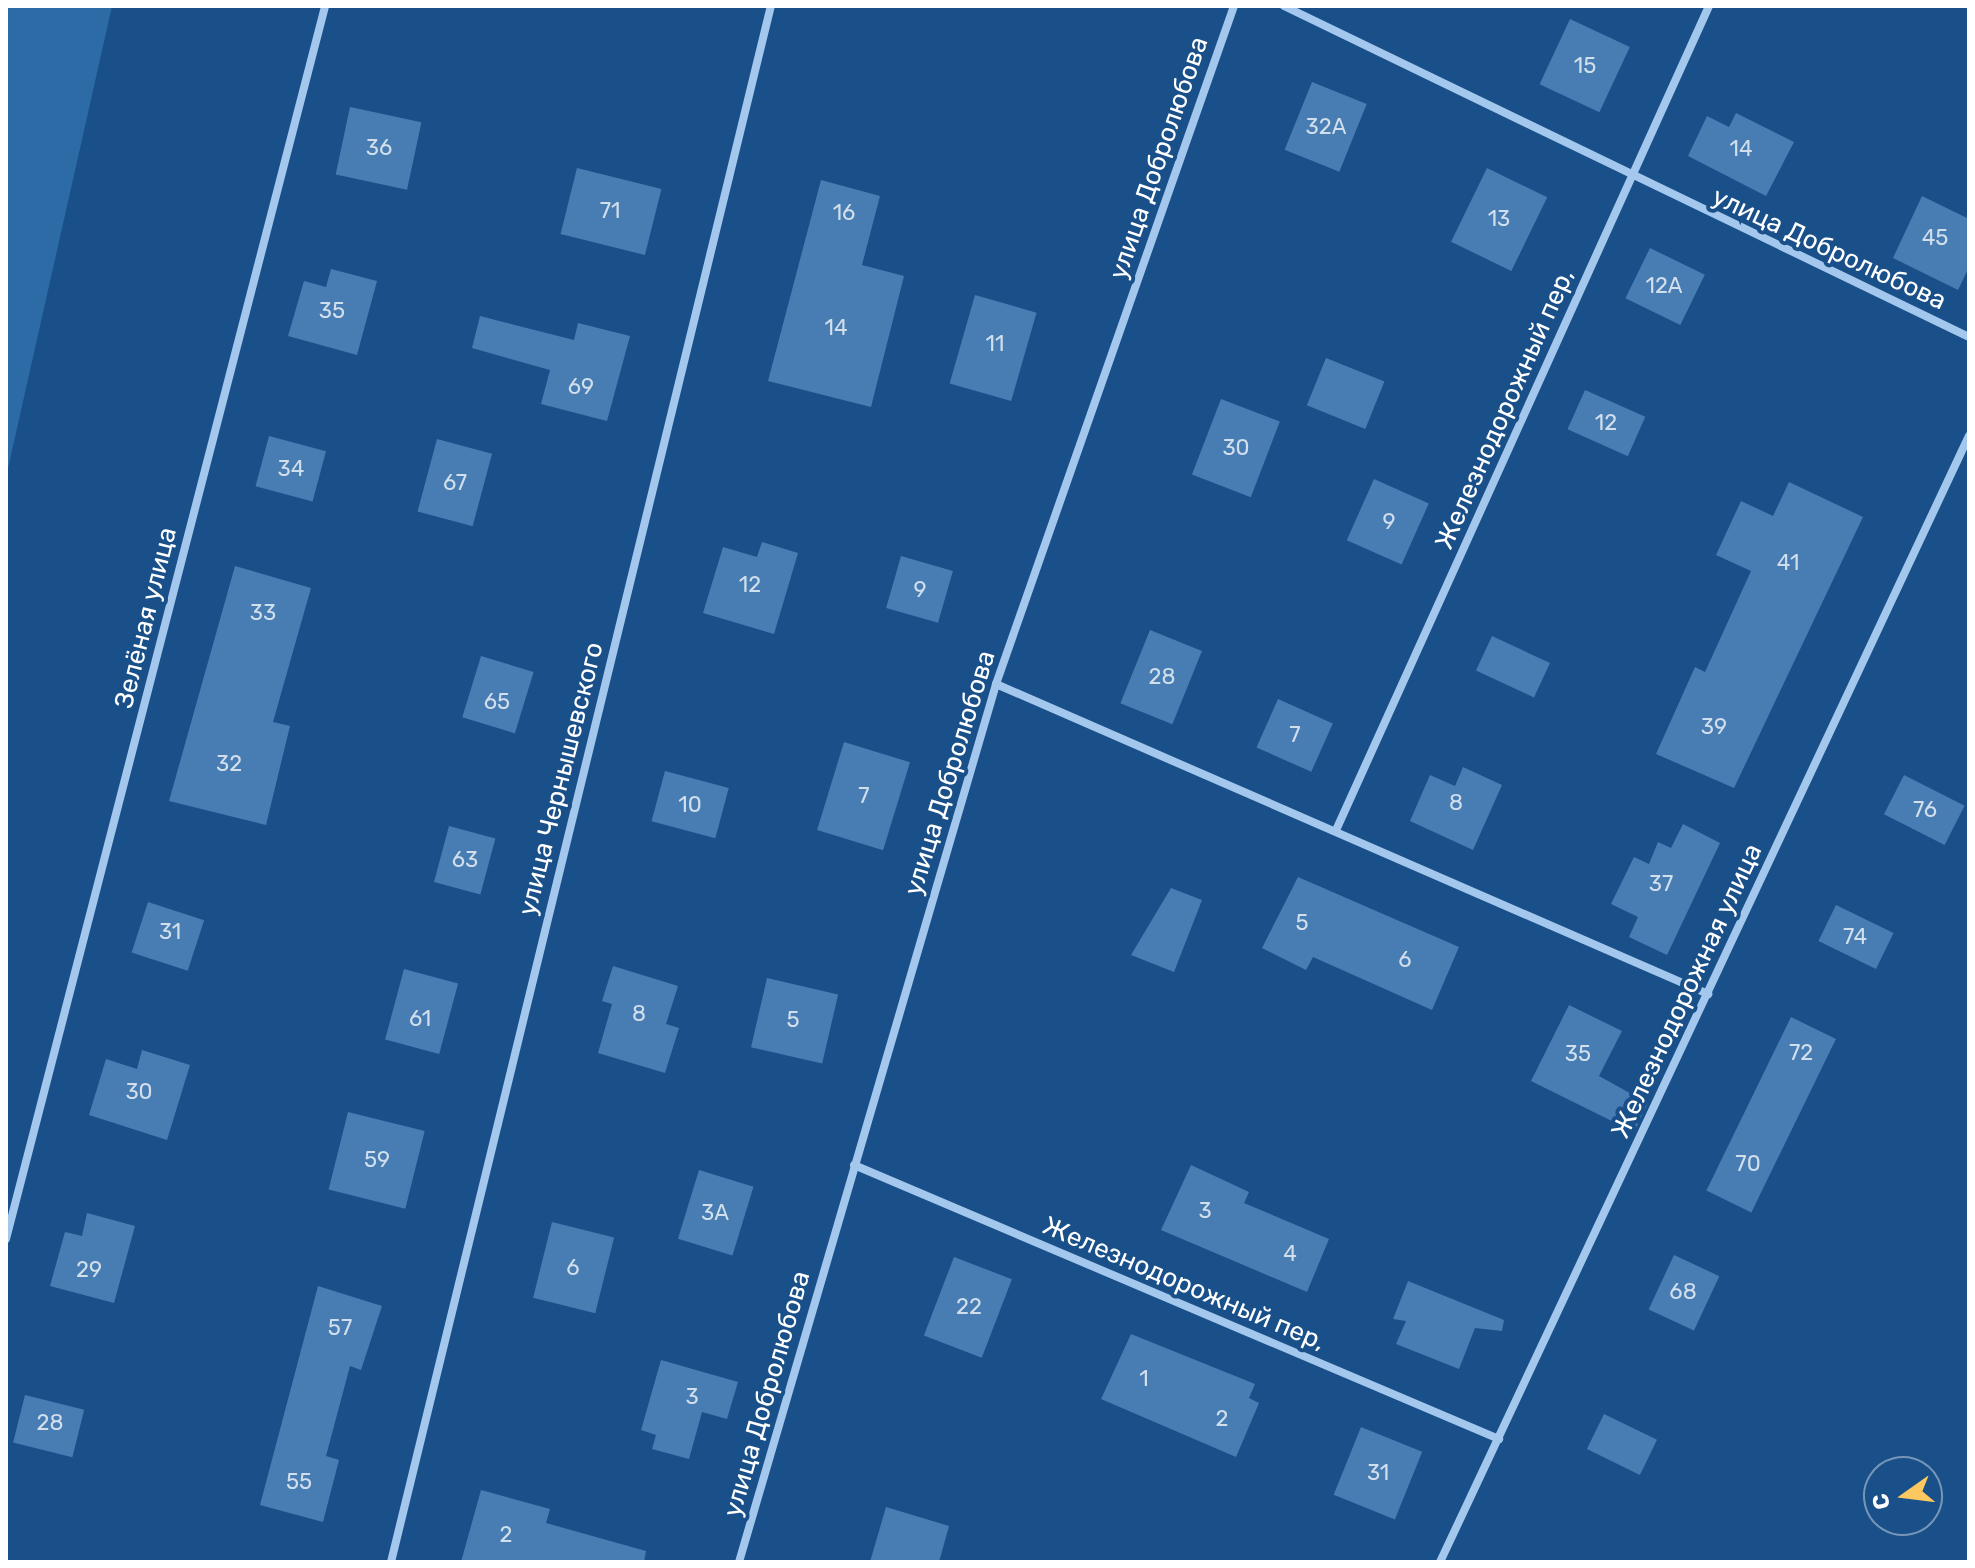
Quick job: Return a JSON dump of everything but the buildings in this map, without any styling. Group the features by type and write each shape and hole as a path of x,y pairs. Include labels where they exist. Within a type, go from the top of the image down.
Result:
{"street":[{"name":"Зелёная улица","path":"6,1239 325,6"},
{"name":"улица Чернышевского","path":"391,1562 771,6"},
{"name":"улица Добролюбова","path":"739,1562 996,684 1234,6"},
{"name":"улица Добролюбова","path":"1284,6 1631,178 1969,337"},
{"name":"Железнодорожный пер,","path":"1337,828 1709,6"},
{"name":"Железнодорожная улица","path":"1440,1562 1969,436"},
{"path":"996,684 1337,828 1708,994"},
{"name":"Железнодорожный пер,","path":"854,1165 1499,1439"}],"shaded area":[{"path":"6,6 112,6 6,477"}]}
